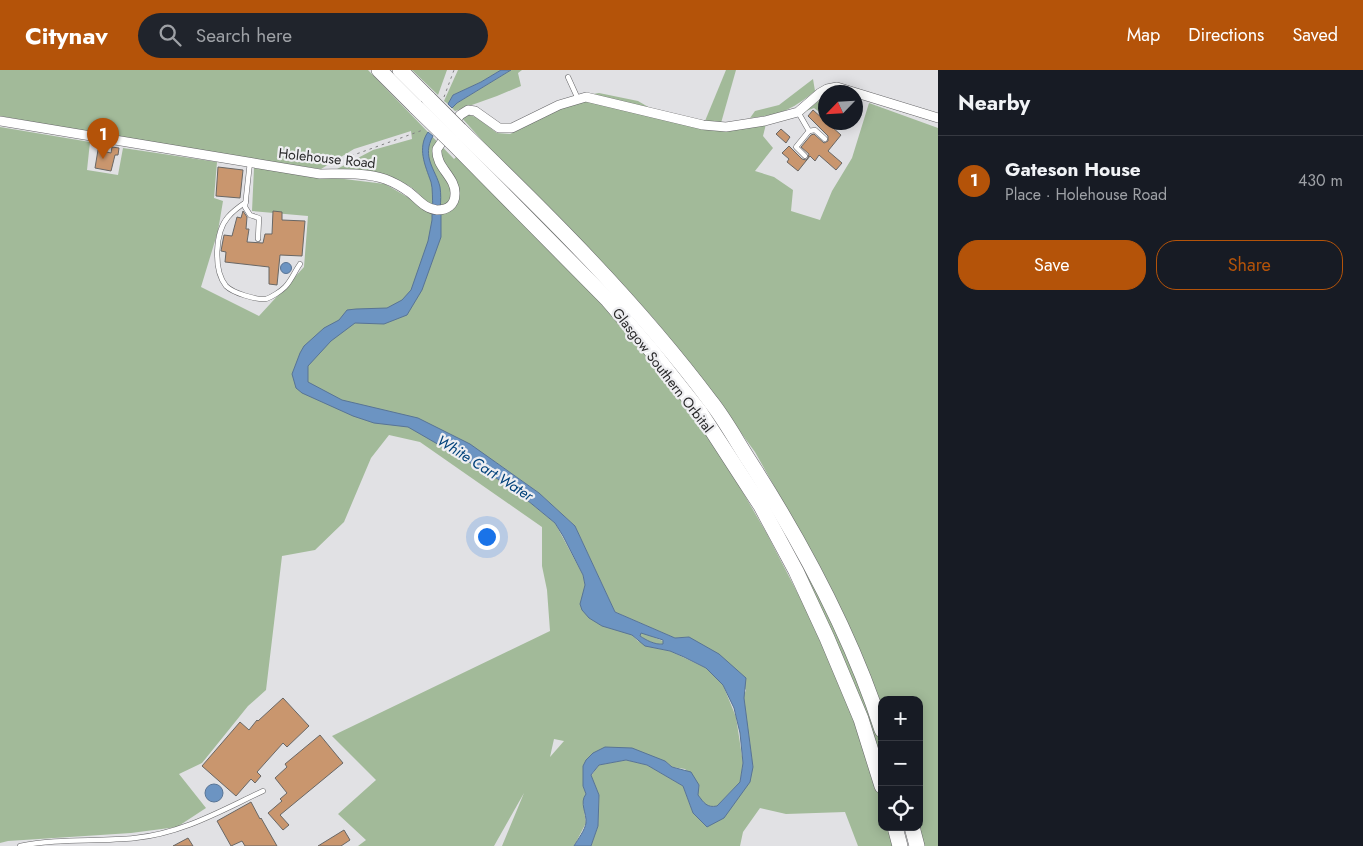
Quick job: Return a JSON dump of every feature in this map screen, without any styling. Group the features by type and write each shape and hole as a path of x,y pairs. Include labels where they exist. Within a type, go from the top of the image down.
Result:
{"highway":[{"name":"Glasgow Southern Orbital","path":"379,70 429,101"},
{"name":"Glasgow Southern Orbital","path":"400,70 429,101 456,135 608,300 700,412 761,506 796,571 827,638 860,719 878,774"},
{"name":"Glasgow Southern Orbital","path":"456,135 534,202 621,292 712,403 772,498 813,568 860,671 878,719"},
{"path":"896,831 900,846"},
{"path":"913,831 917,846"}],"street":[{"name":"Holehouse Road","path":"0,121 320,174 378,177 407,190 425,206 436,210 448,208 452,205 455,195 452,181 436,155 437,149 460,114 472,110 499,128 512,128 559,105 578,98 593,98 703,125 719,127 766,120 798,112 820,93 827,89 837,88 938,118"}],"lane":[{"path":"568,77 578,98"},
{"path":"798,112 809,131"},
{"path":"805,156 796,147 809,131 816,130 826,139"},
{"path":"250,162 245,207 250,216 259,218 258,239"},
{"path":"246,202 227,218 220,233 216,254 221,275 226,285 239,294 265,299 286,286 300,264"},
{"path":"20,846 78,840 134,838 174,831 200,822 263,791"}],"path":[{"path":"429,101 454,70"},
{"path":"320,174 348,157 423,131"}],"green space":[{"path":"0,70 368,70 454,159 457,156 572,272 641,346 698,421 767,534 809,615 855,721 878,792 878,831 889,831 894,846 858,846 845,812 786,814 760,808 743,832 740,846 591,846 598,826 599,795 591,776 599,765 626,760 647,765 683,786 693,813 707,827 753,767 743,698 746,690 689,637 675,638 615,612 575,526 539,493 494,461 466,459 516,491 555,523 583,575 584,590 627,632 638,641 655,648 670,651 706,668 723,685 736,717 743,763 740,782 717,806 708,806 697,795 699,785 685,769 672,767 665,761 605,747 583,786 586,794 583,803 586,823 574,846 502,846 524,793 494,846 358,846 366,840 338,814 376,780 332,736 550,631 547,590 542,566 542,527 420,442 389,435 371,458 344,522 315,550 282,556 266,690 248,706 202,763 179,774 206,808 177,827 131,833 0,843 0,127 90,142 87,170 118,175 123,148 217,162 214,198 223,201 218,231 201,287 259,316 304,267 308,216 252,211 254,168 385,184 428,209 422,198 402,182 376,174 337,169 373,150 412,139 411,131 354,149 321,169 202,152 0,116","holes":["554,739 564,741 550,757"]},
{"path":"412,70 447,70 438,95"},
{"path":"458,70 501,70 453,95 448,104 444,101"},
{"path":"511,70 522,70 518,73 521,86 455,111 452,108 457,103"},
{"path":"726,70 736,70 721,123 705,121"},
{"path":"813,79 815,91 799,103 778,113 750,118 755,111 779,105"},
{"path":"599,93 638,101 650,108 593,94"},
{"path":"585,101 717,131 766,124 763,136 773,148 755,171 774,177 793,190 791,211 820,220 832,191 852,158 861,130 863,130 863,122 869,103 938,128 938,846 923,846 920,831 923,831 923,696 878,696 878,704 790,514 755,452 655,320 498,158 461,117 469,115 476,117 497,133 510,134 574,102"},
{"path":"818,102 818,111 814,108 806,111"},
{"path":"459,135 609,287 709,408 796,548 857,677 878,734 878,754 874,742 713,422 456,139"},
{"path":"641,632 663,641 663,644 645,639 640,636"}],"water":[{"path":"501,70 511,70 452,108 448,104 453,95"},
{"path":"428,132 433,136 428,150 440,187 440,208 433,207 432,185 423,157 423,144"},
{"name":"White Cart Water","path":"432,211 441,213 441,237 422,290 407,315 384,324 355,323 331,341 308,366 308,382 342,400 418,418 470,444 539,493 575,526 615,612 675,638 689,637 719,654 746,678 744,698 753,767 750,782 724,818 707,827 693,813 683,786 647,765 626,760 599,765 591,775 599,795 598,826 591,846 574,846 583,832 586,823 583,804 586,794 583,786 583,766 593,753 605,747 632,748 665,761 672,767 691,772 699,785 698,795 708,806 717,806 740,782 743,763 740,733 734,708 723,685 706,668 684,657 670,651 645,646 632,635 602,626 589,618 582,610 580,604 585,585 583,575 563,536 555,523 516,491 408,427 374,423 353,416 302,393 296,388 292,374 300,353 304,346 324,328 339,320 347,310 387,308 402,300 411,290 428,241","holes":["641,633 663,640 663,644 657,644 640,636"]},
{"path":"286,262 292,268 286,274 280,268"},
{"path":"214,784 220,787 223,793 220,799 214,802 208,799 205,793 208,787"}],"building":[{"path":"813,110 818,114 818,126 808,116"},
{"path":"781,129 790,137 786,143 776,134"},
{"path":"822,130 835,130 841,135 828,151 842,163 836,170 819,155 815,161 810,156 798,171 787,162 789,159 782,153 789,146 802,159 806,160 809,154 801,147 811,135 814,134 824,143 828,141 828,136"},
{"path":"112,147 119,148 111,171 95,168 98,150 111,153"},
{"path":"218,167 243,170 240,198 216,196"},
{"path":"243,211 247,217 246,229 249,229 247,242 263,243 265,234 272,234 273,211 282,212 282,220 305,221 302,256 280,255 277,285 269,284 269,267 225,262 226,252 221,251 224,235 232,236 237,217 241,218"},
{"path":"283,698 309,726 287,747 283,743 257,772 261,776 255,783 251,779 236,796 202,766 240,722 249,730 257,720"},
{"path":"320,735 343,763 280,815 289,825 283,830 268,813 282,801 280,799 287,793 275,778 287,767 285,764"},
{"path":"251,802 277,846 245,846 242,841 231,846 217,821"},
{"path":"344,830 350,840 341,846 318,846"},
{"path":"188,838 193,846 173,846"}],"place":[{"name":"Gateson House","path":"103,159"}]}
